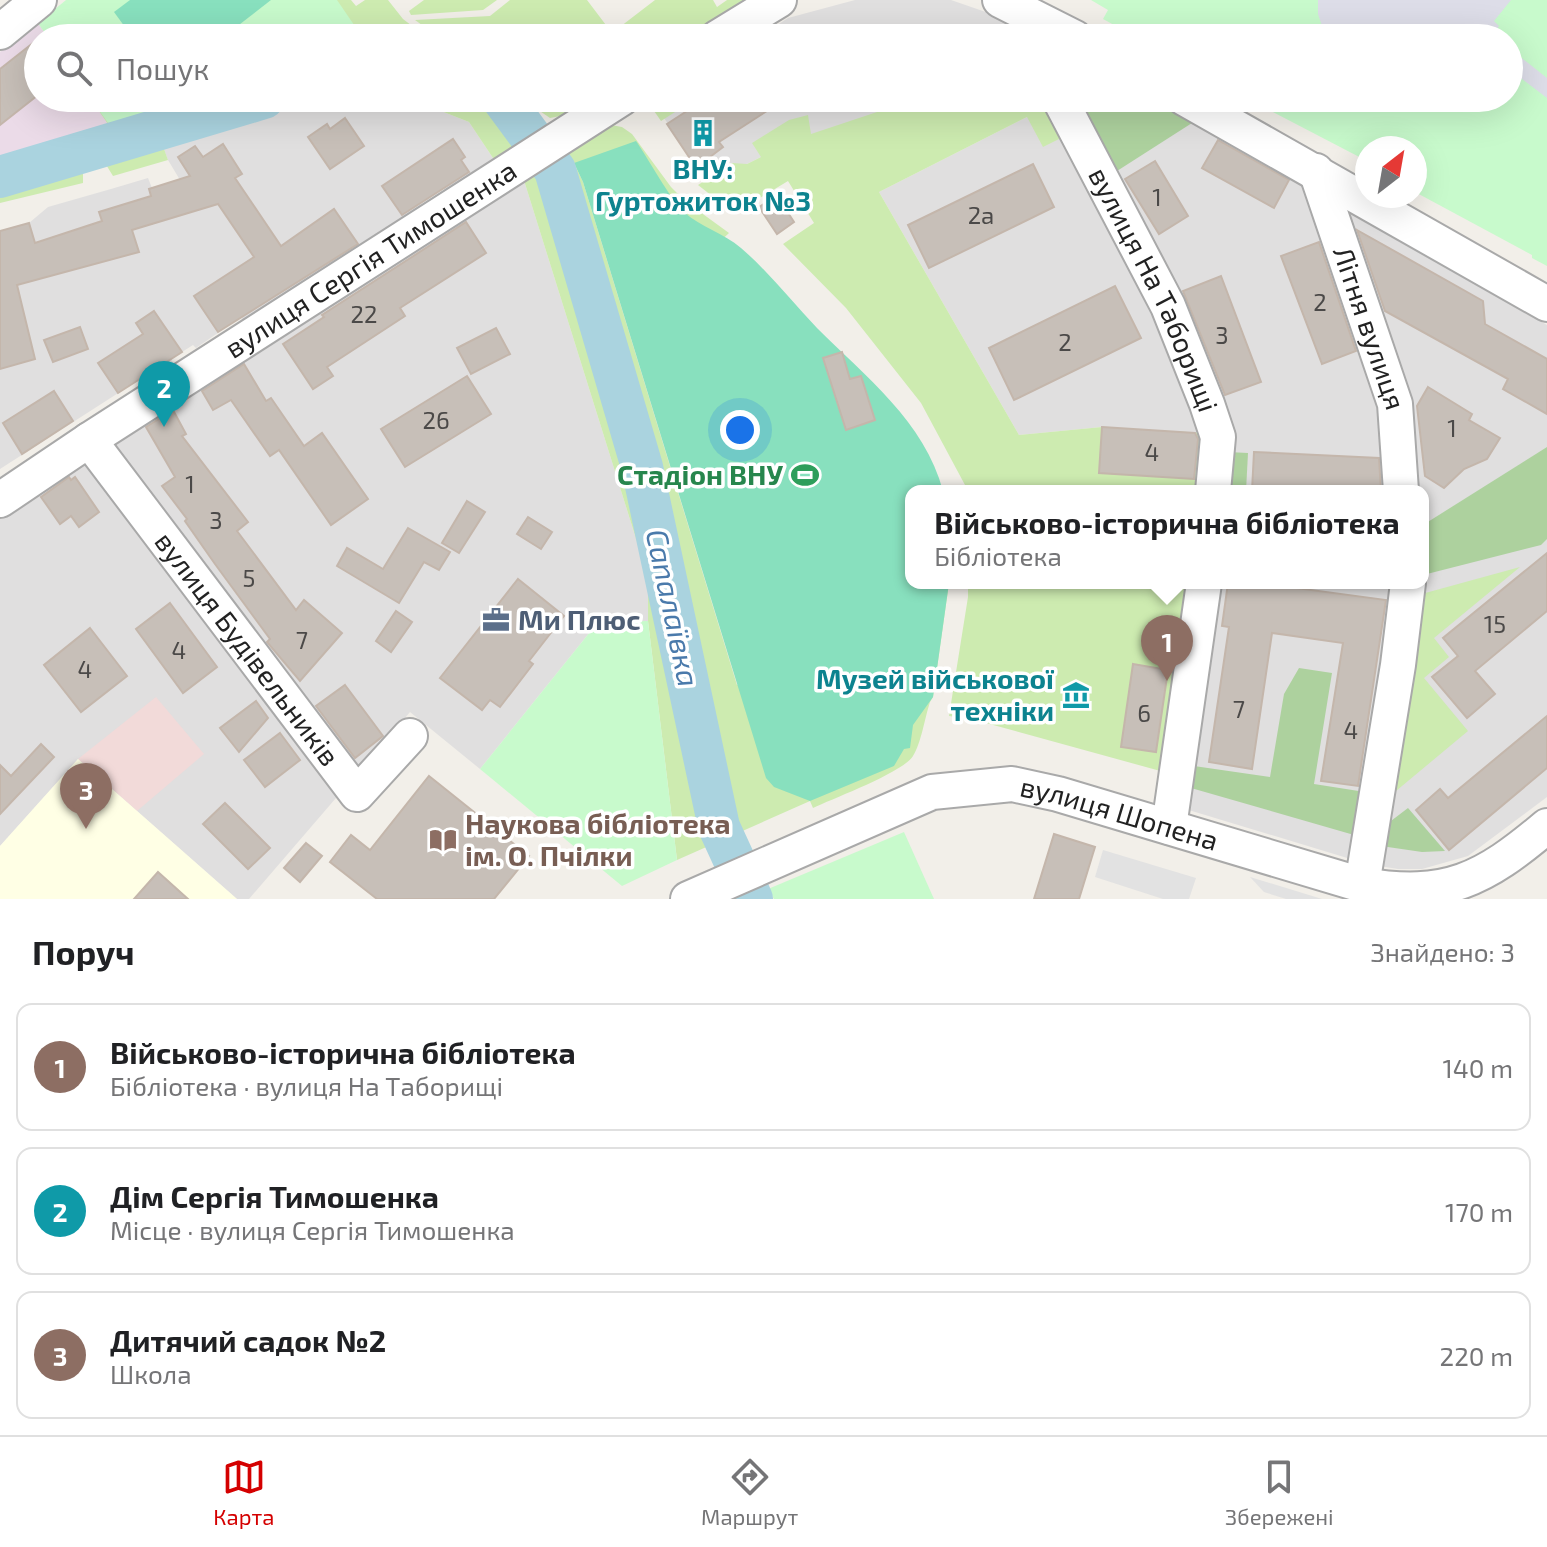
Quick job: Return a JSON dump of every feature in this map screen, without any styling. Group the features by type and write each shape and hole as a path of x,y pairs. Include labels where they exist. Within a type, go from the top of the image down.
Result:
{"street":[{"path":"0,32 39,0"},
{"path":"740,24 779,0"},
{"path":"1004,2 1018,24"},
{"path":"1004,2 1047,24"},
{"name":"вулиця Сергія Тимошенка","path":"0,500 600,112"},
{"name":"вулиця На Таборищі","path":"1066,112 1168,306 1207,404 1218,437 1214,485"},
{"path":"1209,112 1547,304"},
{"name":"Літня вулиця","path":"1316,171 1395,404 1401,485"},
{"name":"вулиця Будівельників","path":"89,440 357,794 410,736"},
{"path":"1169,827 1203,589"},
{"path":"1362,885 1407,589"},
{"name":"вулиця Шопена","path":"688,899 932,792 1012,784 1058,794 1362,885 1396,891 1424,891 1453,886 1495,866 1547,826"}],"shaded area":[{"path":"855,0 951,0 1015,24 779,24 788,18"},
{"path":"1318,0 1511,0 1494,21 1497,24 1321,24"},
{"path":"24,34 24,112 100,112 111,127 64,146 0,163 0,52"},
{"path":"1523,59 1547,78 1547,98 1523,80"},
{"path":"233,112 444,112 469,122 495,161 447,191 444,189 421,204 422,208 308,279 245,323 241,317 196,348 193,345 171,359 174,365 169,368 165,363 0,469 0,231 29,223 48,207 148,178 152,188 180,180 159,136"},
{"path":"660,112 960,112 801,137 709,183"},
{"path":"1117,112 1173,112 1547,325 1547,797 1468,856 1422,869 1367,864 1159,801 1187,589 1429,589 1429,485 1191,485 1102,427 1019,435 879,192 1027,117 1068,134"},
{"path":"522,174 648,577 648,621 598,622 480,769 410,712 249,899 237,899 78,759 0,846 0,503"},
{"path":"156,697 204,754 137,811 78,759"},
{"path":"78,759 237,899 0,899 0,846"},
{"path":"1103,850 1196,878 1189,899 1163,899 1095,877"},
{"path":"1250,877 1322,899 1286,899 1264,892"}],"green space":[{"path":"66,0 337,0 353,24 39,24"},
{"path":"130,0 271,0 240,24 123,24 114,12"},
{"path":"278,0 351,0 356,6 365,0 388,0 410,24 246,24"},
{"path":"424,0 497,0 483,10 411,15 409,11"},
{"path":"510,0 587,0 605,24 421,24 415,20 490,16"},
{"path":"655,0 713,0 717,7 727,0 745,0 708,24 624,24"},
{"path":"1091,0 1547,0 1547,266 1427,198 1427,136 1355,136 1355,155 1273,112 1523,112 1523,24 1112,24 1103,19 1108,10"},
{"path":"100,112 232,112 159,135 168,160 113,176 105,163 83,171 83,183 0,203 0,163 64,146 110,127"},
{"path":"100,112 157,112 111,127"},
{"path":"444,112 524,112 544,129 495,161 469,122"},
{"path":"541,112 571,112 566,115 550,118"},
{"path":"655,112 675,112 661,121"},
{"path":"877,112 1057,112 1069,134 1043,147 1027,117 879,192 1019,435 1102,427 1204,433 1200,485 965,485 921,403 846,308 783,244 814,223 788,181 745,207 729,197 721,203 698,185 732,163 747,164 761,157 752,143 789,120 808,115 811,134"},
{"path":"1085,112 1173,112 1192,123 1117,171"},
{"path":"611,125 622,127 632,134 685,201 729,233 710,251 574,163 583,182 737,685 937,589 948,589 933,697 918,745 906,763 851,792 813,808 810,801 677,860 648,621 648,577 522,174 562,155 572,161 566,152"},
{"name":"Стадіон ВНУ","path":"636,141 678,206 751,257 873,382 922,443 941,485 905,485 905,589 948,589 933,697 913,725 910,748 904,749 894,766 810,801 774,787 766,778 583,182 574,163"},
{"path":"1547,447 1547,539 1541,545 1429,573 1429,521"},
{"path":"1228,452 1248,453 1246,485 1225,485"},
{"path":"1520,567 1434,638 1449,657 1424,678 1468,731 1384,801 1418,595"},
{"name":"Музей військової техніки","path":"968,589 1187,589 1164,772 975,720 949,716"},
{"path":"648,621 677,860 622,886 480,769 598,622"},
{"path":"1299,668 1332,673 1314,784 1365,792 1361,837 1191,788 1194,766 1270,777 1284,694"},
{"path":"1408,808 1445,851 1422,852 1381,846 1383,827"},
{"path":"904,832 934,899 774,899 768,889"}],"building":[{"path":"24,50 24,106 0,125 0,69"},
{"name":"ВНУ: Гуртожиток №3","path":"685,112 765,112 719,142 723,147 706,160 695,157 691,160 667,124"},
{"path":"345,118 364,146 330,169 308,137 327,124 330,129"},
{"path":"453,139 465,157 461,160 469,172 402,215 382,186"},
{"path":"1218,140 1289,180 1274,208 1202,168"},
{"path":"223,144 242,174 235,178 281,246 334,209 358,244 218,332 194,296 254,257 218,204 132,230 139,252 17,285 35,359 0,369 0,231 29,223 35,243 102,221 99,212 151,196 149,189 190,176 178,157 195,146 203,157"},
{"path":"1155,161 1188,216 1159,234 1125,179"},
{"path":"1033,164 1054,207 929,268 908,225"},
{"path":"777,196 794,222 777,234 759,207"},
{"path":"466,222 486,253 400,308 405,316 327,367 333,376 313,389 283,344 324,317 322,315"},
{"path":"1357,230 1483,301 1485,324 1547,359 1547,414 1503,389 1508,379 1385,311"},
{"path":"1319,242 1356,351 1322,364 1281,256"},
{"path":"1221,276 1261,382 1225,395 1183,291"},
{"path":"1115,286 1141,338 1014,400 989,348"},
{"path":"154,311 182,352 118,393 98,363 143,334 136,323"},
{"path":"80,327 88,349 53,362 44,340"},
{"path":"496,328 510,354 471,374 457,348"},
{"path":"842,352 850,379 861,376 875,420 846,430 823,358"},
{"path":"244,364 266,401 271,398 304,446 322,433 368,499 331,525 279,450 270,456 231,400 213,410 202,391"},
{"path":"467,376 491,414 405,467 381,429"},
{"path":"1428,387 1472,414 1469,420 1500,438 1487,459 1464,469 1444,488 1425,476 1417,406"},
{"path":"54,391 73,421 22,454 3,423"},
{"path":"173,410 186,434 182,436 248,522 237,531 296,610 304,600 342,633 300,681 267,642 270,639 162,486 175,477 146,427"},
{"path":"1102,427 1195,433 1198,439 1194,479 1099,473"},
{"path":"1254,452 1379,458 1381,485 1252,485"},
{"path":"69,477 71,480 75,477 99,512 79,527 71,516 60,524 41,497"},
{"path":"467,501 485,512 459,553 442,543"},
{"path":"528,517 552,532 541,549 517,534"},
{"path":"408,528 450,552 439,570 424,562 399,603 337,566 347,548 383,569"},
{"path":"1547,553 1547,611 1475,671 1495,694 1467,718 1432,677 1458,656 1443,638"},
{"path":"518,579 564,616 529,661 533,664 500,707 490,700 482,710 440,678"},
{"path":"1227,589 1304,589 1386,600 1358,786 1321,781 1343,643 1272,633 1252,769 1209,762 1229,627 1222,626"},
{"path":"170,603 217,667 183,693 136,629"},
{"path":"396,611 412,622 391,652 376,641"},
{"path":"90,628 127,676 81,712 44,665"},
{"path":"1133,664 1168,670 1156,752 1121,747"},
{"path":"345,685 383,736 355,758 316,706"},
{"path":"256,701 268,718 239,752 220,728"},
{"path":"1547,716 1547,768 1449,850 1416,810 1440,789 1448,798"},
{"path":"280,733 300,760 265,787 244,760"},
{"path":"41,744 54,757 0,814 0,765 11,776"},
{"name":"Наукова бібліотека ім. О. Пчілки","path":"429,776 529,856 494,899 377,899 330,862 351,835 370,850"},
{"path":"225,803 270,848 248,869 203,824"},
{"path":"1054,834 1095,847 1079,899 1034,899"},
{"path":"306,843 322,856 300,882 284,868"},
{"path":"158,872 188,899 134,899"}],"waterway":[{"name":"Сапалаївка","path":"0,177 217,112"},
{"name":"Сапалаївка","path":"512,112 555,170 642,467 719,827 752,899"}],"place":[{"name":"ВНУ: Гуртожиток №3","path":"703,133"},
{"name":"Дім Сергія Тимошенка","path":"164,427"},
{"name":"Стадіон ВНУ","path":"805,475"},
{"name":"Ми Плюс","path":"496,620"},
{"name":"Військово-історична бібліотека","path":"1167,681"},
{"name":"Музей військової техніки","path":"1076,695"},
{"name":"Дитячий садок №2","path":"86,829"},
{"name":"Наукова бібліотека ім. О. Пчілки","path":"443,840"}]}
